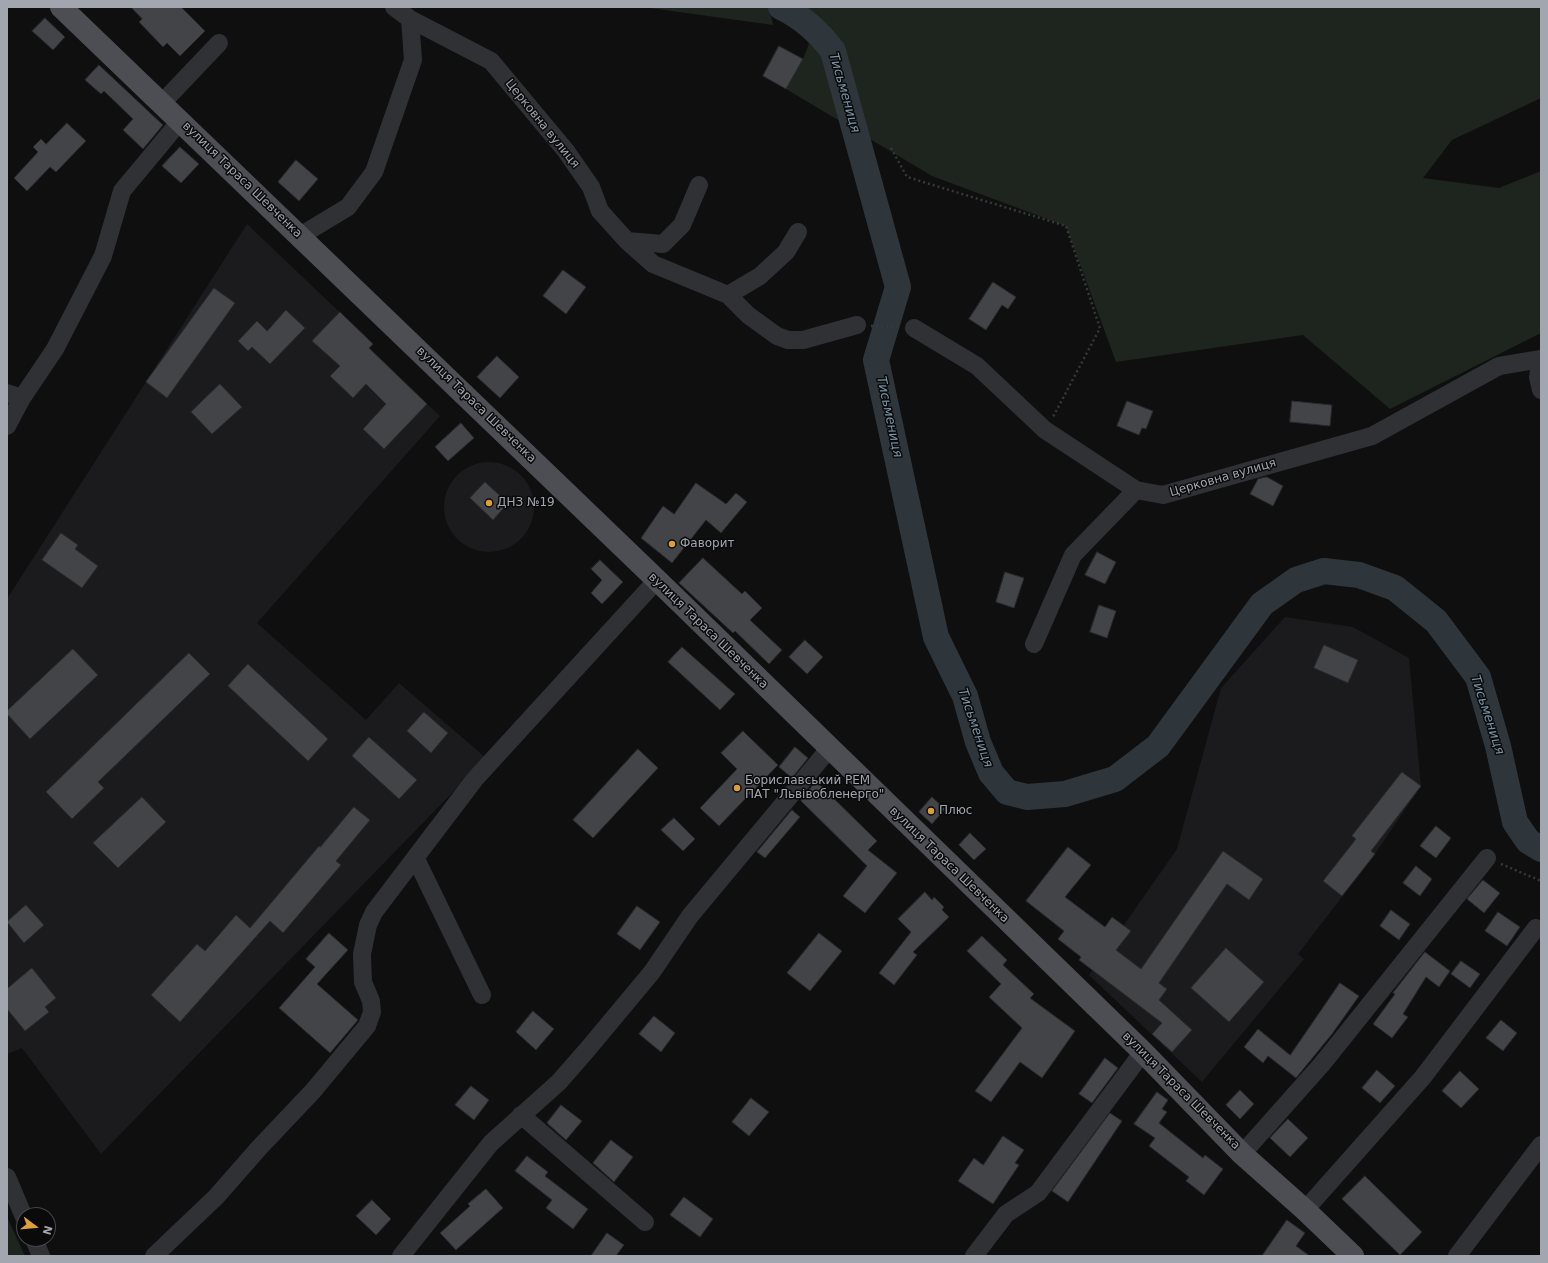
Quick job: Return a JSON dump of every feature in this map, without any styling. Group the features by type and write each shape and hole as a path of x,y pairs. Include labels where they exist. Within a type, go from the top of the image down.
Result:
{"main road":[{"name":"вулиця Тараса Шевченка","path":"66,8 162,103 657,580 829,749 1143,1052 1242,1154 1354,1256"}],"street":[{"name":"Церковна вулиця","path":"394,7 410,19 491,61 566,151 591,187 600,211 627,241 653,264 728,295 748,315 777,336 788,340 803,340 857,325"},
{"path":"300,236 348,207 374,172 413,60 410,19"},
{"path":"162,103 219,43"},
{"path":"7,426 15,395 55,349 102,256 122,191 181,120"},
{"path":"627,241 663,244 682,225 699,185"},
{"path":"728,295 760,276 786,252 798,232"},
{"name":"Церковна вулиця","path":"914,328 977,366 1045,430 1136,490 1162,495 1372,436 1499,366 1541,359 1538,377 1541,390"},
{"path":"1034,644 1073,555 1136,490"},
{"path":"154,1256 216,1197 258,1148 313,1091 368,1026 372,1012 371,1001 363,982 362,954 368,925 374,912 416,859 475,779 657,580"},
{"path":"401,1256 491,1143 559,1082 611,1022 652,972 690,916 829,749"},
{"path":"1242,1154 1322,1064 1488,858"},
{"path":"416,859 482,995"},
{"path":"1305,1210 1423,1077 1536,928"},
{"path":"974,1256 1006,1214 1038,1193 1143,1052"},
{"path":"521,1115 645,1222"},
{"path":"1457,1256 1541,1144"},
{"path":"7,1177 20,1207"}],"path":[{"path":"891,148 907,177 1066,226 1100,328 1045,430"},
{"path":"857,325 914,328"},
{"path":"1488,858 1541,881"}],"shaded area":[{"path":"643,7 769,7 773,25"},
{"path":"799,7 1541,7 1541,98 1452,140 1423,178 1499,188 1541,171 1541,333 1390,409 1303,335 1116,362 1066,226 932,176 786,89 803,59 809,44"},
{"path":"247,224 373,344 369,349 440,416 257,623 366,720 399,683 486,758 101,1154 22,1048 7,1054 7,599"},
{"name":"ДНЗ №19","path":"489,462 506,465 521,475 531,490 534,507 531,524 521,539 506,549 489,552 472,549 457,539 447,524 444,507 447,490 457,475 472,465"},
{"path":"1285,617 1353,627 1409,658 1421,786 1375,854 1298,954 1304,959 1202,1082 1089,975 1177,849 1221,688"},
{"path":"7,1217 16,1236 16,1247 21,1247 25,1256 7,1256"}],"building":[{"path":"131,7 181,7 205,31 180,56 167,43 163,47 139,22 142,19"},
{"path":"45,18 65,37 53,50 32,31"},
{"path":"779,46 803,59 786,89 763,76"},
{"path":"99,65 163,125 143,149 123,130 133,119 104,91 101,94 85,80"},
{"path":"67,123 86,141 56,172 50,167 27,191 14,178 38,152 33,147 41,139 46,144"},
{"path":"180,147 199,164 181,183 162,166"},
{"path":"296,160 318,179 299,201 278,182"},
{"path":"563,270 586,287 566,314 543,296"},
{"path":"993,282 1016,297 1008,309 1002,305 986,330 969,319"},
{"path":"214,288 235,303 167,398 146,382"},
{"path":"286,310 305,328 270,364 252,347 248,351 238,341 257,321 267,331"},
{"path":"340,312 373,344 369,348 427,404 384,449 363,429 386,404 366,384 353,398 330,376 340,366 312,341"},
{"path":"497,356 519,377 500,398 477,377"},
{"path":"220,384 242,407 212,434 191,412"},
{"path":"1127,401 1153,411 1146,429 1142,428 1139,435 1117,426"},
{"path":"1292,401 1332,405 1330,426 1290,422"},
{"path":"461,423 474,438 448,461 435,447"},
{"path":"1267,477 1283,486 1273,506 1250,494 1258,479"},
{"path":"485,482 508,503 493,520 470,498"},
{"path":"696,483 726,504 736,493 747,502 721,533 706,520 672,563 641,538 663,506 674,514"},
{"path":"61,533 78,545 75,549 98,566 82,588 42,560"},
{"path":"1097,552 1116,562 1105,584 1085,575"},
{"path":"703,558 742,594 745,591 762,608 750,620 782,650 769,664 735,631 733,633 679,583"},
{"path":"600,560 623,582 602,604 591,593 602,580 591,569"},
{"path":"1005,572 1024,578 1014,608 996,602"},
{"path":"1099,605 1116,611 1107,638 1090,632"},
{"path":"805,640 823,657 807,674 789,657"},
{"path":"1324,645 1358,660 1348,683 1314,668"},
{"path":"682,647 735,694 720,710 668,662"},
{"path":"73,649 98,675 30,739 7,714 7,711"},
{"path":"189,653 210,674 98,782 104,788 72,819 46,792"},
{"path":"248,664 328,739 308,761 228,686"},
{"path":"424,712 448,733 431,753 407,731"},
{"name":"Бориславський РЕМ ПАТ \"Львівобленерго\"","path":"743,731 778,765 719,826 700,808 737,769 721,753"},
{"path":"369,737 417,780 399,799 352,756"},
{"path":"795,747 808,758 792,778 779,767"},
{"path":"638,749 658,768 593,838 573,820"},
{"path":"1402,772 1421,786 1371,851 1375,854 1342,896 1323,881 1356,839 1352,836"},
{"path":"816,781 877,841 868,850 897,873 865,913 843,896 867,866 801,801"},
{"path":"142,797 166,822 118,868 93,843"},
{"path":"932,797 945,809 932,824 919,812"},
{"path":"354,807 370,820 336,861 341,865 283,933 270,921 180,1022 151,995 197,944 205,951 236,915 250,928"},
{"path":"792,810 800,817 765,858 757,852"},
{"path":"674,818 695,839 683,851 661,830"},
{"path":"1436,826 1451,838 1436,858 1420,846"},
{"path":"970,833 986,849 974,860 959,845"},
{"path":"1068,847 1091,865 1065,897 1105,927 1112,917 1131,931 1116,950 1141,969 1223,851 1263,879 1249,900 1227,884 1159,983 1167,989 1159,1000 1192,1030 1172,1052 1152,1034 1162,1023 1079,960 1081,957 1058,939 1064,931 1026,901"},
{"path":"1416,866 1432,879 1420,896 1403,883"},
{"path":"1483,880 1500,893 1484,913 1467,899"},
{"path":"925,892 932,900 934,897 944,907 942,910 949,917 913,952 917,955 894,985 879,973 911,932 898,919"},
{"path":"26,905 44,925 24,943 7,922"},
{"path":"637,906 660,922 640,950 617,934"},
{"path":"1391,910 1410,924 1399,940 1380,926"},
{"path":"1498,912 1520,927 1507,946 1485,931"},
{"path":"329,933 348,950 317,984 358,1020 330,1053 279,1008 315,967 306,959"},
{"path":"819,933 842,951 810,991 787,973"},
{"path":"982,936 1007,960 1003,965 1034,994 1030,998 1075,1031 1042,1078 1020,1062 991,1102 975,1091 1022,1028 989,997 1001,984 967,951"},
{"path":"1226,948 1264,982 1229,1022 1191,988"},
{"path":"1425,952 1450,971 1439,987 1426,977 1403,1014 1408,1017 1392,1038 1373,1024 1395,994 1393,993"},
{"path":"1461,961 1480,974 1470,988 1451,974"},
{"path":"32,968 56,998 45,1007 49,1012 25,1031 7,1009 7,989"},
{"path":"1340,983 1359,996 1332,1034 1296,1078 1268,1056 1263,1063 1244,1047 1258,1029 1290,1055"},
{"path":"533,1011 554,1029 536,1050 516,1032"},
{"path":"654,1016 675,1033 661,1052 639,1034"},
{"path":"1501,1020 1517,1033 1503,1051 1486,1038"},
{"path":"1105,1058 1118,1068 1092,1103 1079,1094"},
{"path":"1377,1070 1395,1086 1380,1103 1362,1088"},
{"path":"1460,1071 1479,1089 1461,1108 1442,1091"},
{"path":"471,1086 489,1100 474,1120 455,1105"},
{"path":"1240,1090 1254,1104 1240,1119 1226,1105"},
{"path":"1157,1092 1168,1100 1162,1109 1167,1112 1159,1123 1203,1158 1205,1155 1223,1169 1204,1195 1186,1181 1189,1177 1149,1146 1155,1138 1134,1124"},
{"path":"751,1098 769,1112 749,1136 732,1122"},
{"path":"561,1105 582,1121 566,1140 547,1123"},
{"path":"1110,1113 1122,1121 1068,1202 1052,1191"},
{"path":"1288,1119 1308,1138 1290,1157 1270,1138"},
{"path":"1003,1136 1024,1150 1015,1163 1019,1165 993,1204 958,1181 974,1158 983,1165"},
{"path":"611,1140 633,1157 614,1182 593,1163"},
{"path":"527,1156 548,1172 545,1176 588,1209 573,1229 546,1208 552,1200 515,1171"},
{"path":"1365,1176 1422,1232 1400,1255 1342,1199"},
{"path":"486,1189 503,1208 456,1250 440,1233 470,1206 468,1204"},
{"path":"684,1197 713,1219 700,1237 670,1215"},
{"path":"372,1200 391,1219 376,1235 356,1216"},
{"path":"1287,1220 1305,1233 1296,1246 1310,1256 1262,1256"},
{"path":"607,1233 624,1245 616,1256 591,1256"}],"waterway":[{"name":"Тисьмениця","path":"781,7 796,15 810,26 833,51 898,287 876,360 936,637 965,696 978,742 991,773 1007,792 1027,797 1065,794 1115,779 1158,746 1262,604 1296,580 1324,571 1359,575 1395,588 1436,621 1478,677 1498,746 1515,822 1528,841 1541,849"}],"place":[{"name":"ДНЗ №19","path":"489,503"},
{"name":"Фаворит","path":"672,544"},
{"name":"Бориславський РЕМ ПАТ \"Львівобленерго\"","path":"737,788"},
{"name":"Плюс","path":"931,811"}]}
